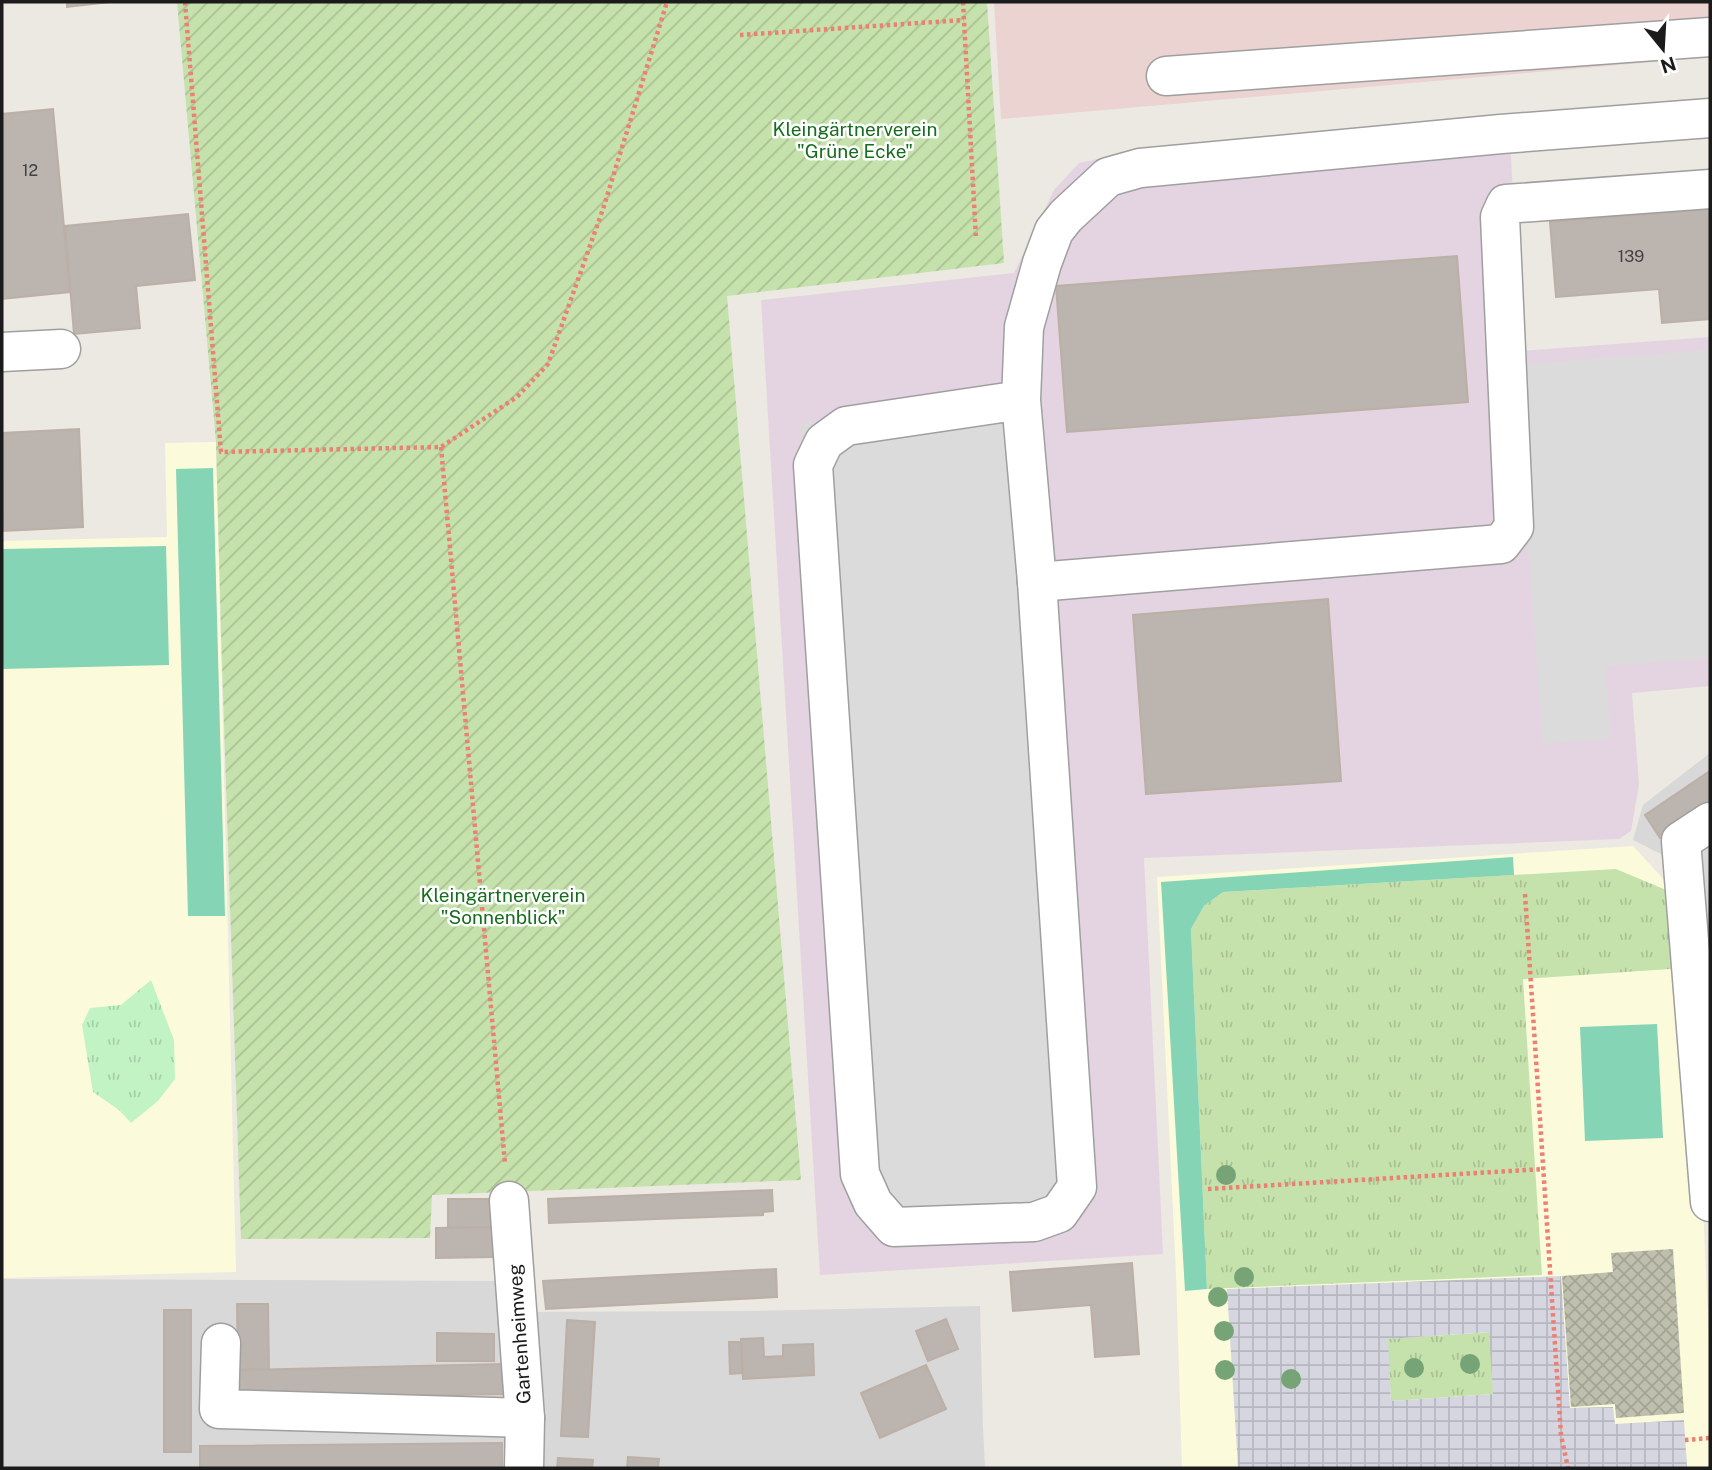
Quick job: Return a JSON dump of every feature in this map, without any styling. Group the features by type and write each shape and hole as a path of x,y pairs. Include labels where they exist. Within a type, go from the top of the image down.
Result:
{"street":[{"path":"1166,76 1710,37"},
{"path":"1021,400 846,426 824,442 813,465 860,1174 873,1203 894,1227 1034,1222 1059,1213 1077,1187 1037,582 1021,400 1024,327 1054,231 1073,209 1108,177 1140,168 1501,134 1710,118"},
{"path":"1037,582 1501,544 1514,527 1500,217 1506,204 1710,189"},
{"path":"2,352 61,349"},
{"path":"1710,822 1681,841 1710,1202"},
{"name":"Gartenheimweg","path":"509,1201 525,1418 524,1468"},
{"path":"220,1343 219,1409 525,1418"}],"path":[{"path":"185,2 221,452 441,447 517,397 548,364 603,209 667,2"},
{"path":"963,2 976,239"},
{"path":"740,35 964,20"},
{"path":"441,447 509,1201"},
{"path":"1525,894 1561,1435 1568,1468"},
{"path":"1208,1189 1544,1169"},
{"path":"1685,1440 1710,1438"}],"shaded area":[{"path":"994,2 1710,2 1710,57 1001,119"},
{"path":"1509,123 1522,351 1710,337 1710,686 1632,693 1639,784 1631,831 1619,839 1144,858 1163,1254 820,1275 761,300 1014,273 1054,190 1079,163 1107,157"},
{"path":"1710,350 1710,658 1605,666 1611,739 1543,744 1514,365"},
{"path":"1021,400 1086,1162 1044,1212 898,1220 864,1163 801,424"},
{"path":"216,442 236,1272 2,1278 2,541 167,537 165,443"},
{"path":"1710,753 1710,1129 1687,867 1633,840 1643,805"},
{"path":"1633,846 1678,895 1701,1162 1710,1362 1710,1468 1182,1468 1176,1274 1157,877"},
{"path":"1673,1249 1684,1413 1616,1418 1615,1404 1571,1407 1562,1276 1613,1272 1611,1253"},
{"path":"1561,1276 1570,1408 1613,1407 1615,1424 1684,1420 1687,1468 1238,1468 1227,1289","holes":["1489,1332 1493,1394 1391,1401 1388,1339"]},
{"path":"2,1279 497,1281 506,1312 754,1311 980,1306 985,1468 2,1468"}],"green space":[{"name":"Kleingärtnerverein \"Sonnenblick\"","path":"177,2 987,2 1004,263 727,296 801,1180 432,1195 430,1238 241,1239 216,442"},
{"path":"213,468 225,916 188,916 176,469"},
{"path":"166,546 169,665 2,669 2,549"},
{"path":"1513,857 1514,875 1223,892 1204,906 1191,929 1207,1289 1185,1291 1161,882"},
{"path":"1616,869 1678,895 1684,968 1523,979 1542,1275 1207,1289 1191,929 1204,906 1223,892"},
{"path":"151,980 174,1040 175,1079 158,1101 131,1123 119,1110 93,1092 82,1025 90,1008 121,1005"},
{"path":"1657,1024 1663,1138 1585,1141 1580,1027"},
{"path":"1490,1332 1494,1394 1391,1401 1387,1339"}],"building":[{"path":"67,2 110,2 67,7"},
{"path":"53,109 70,292 2,299 2,114"},
{"path":"1710,209 1710,319 1662,323 1659,289 1556,297 1550,222"},
{"path":"188,214 195,280 136,286 140,328 74,334 65,226"},
{"path":"1457,256 1468,402 1067,432 1056,286"},
{"path":"79,429 83,527 3,531 2,433"},
{"path":"1328,599 1341,781 1146,794 1133,615"},
{"path":"1710,771 1710,808 1660,838 1645,815"},
{"path":"772,1190 773,1211 763,1212 763,1215 549,1223 548,1199"},
{"path":"448,1199 494,1199 494,1227 448,1227"},
{"path":"494,1227 494,1257 436,1258 436,1228"},
{"path":"1132,1263 1139,1354 1095,1357 1091,1305 1013,1311 1010,1272"},
{"path":"776,1269 777,1297 546,1309 543,1281"},
{"path":"237,1304 268,1304 269,1369 238,1370"},
{"path":"164,1310 191,1310 191,1452 164,1452"},
{"path":"946,1319 958,1349 928,1361 916,1331"},
{"path":"567,1320 595,1322 588,1437 561,1436"},
{"path":"437,1333 494,1334 494,1361 437,1361"},
{"path":"763,1338 764,1357 783,1356 783,1345 813,1344 814,1375 743,1379 741,1339"},
{"path":"729,1342 741,1342 742,1373 730,1374"},
{"path":"504,1364 505,1394 238,1399 238,1370"},
{"path":"926,1365 946,1409 880,1438 861,1393"},
{"path":"502,1443 502,1468 200,1468 200,1446"},
{"path":"628,1457 659,1459 658,1468 627,1468"},
{"path":"558,1458 593,1460 592,1468 557,1468"}],"park label":[{"name":"Kleingärtnerverein \"Grüne Ecke\"","path":"855,140"}]}
